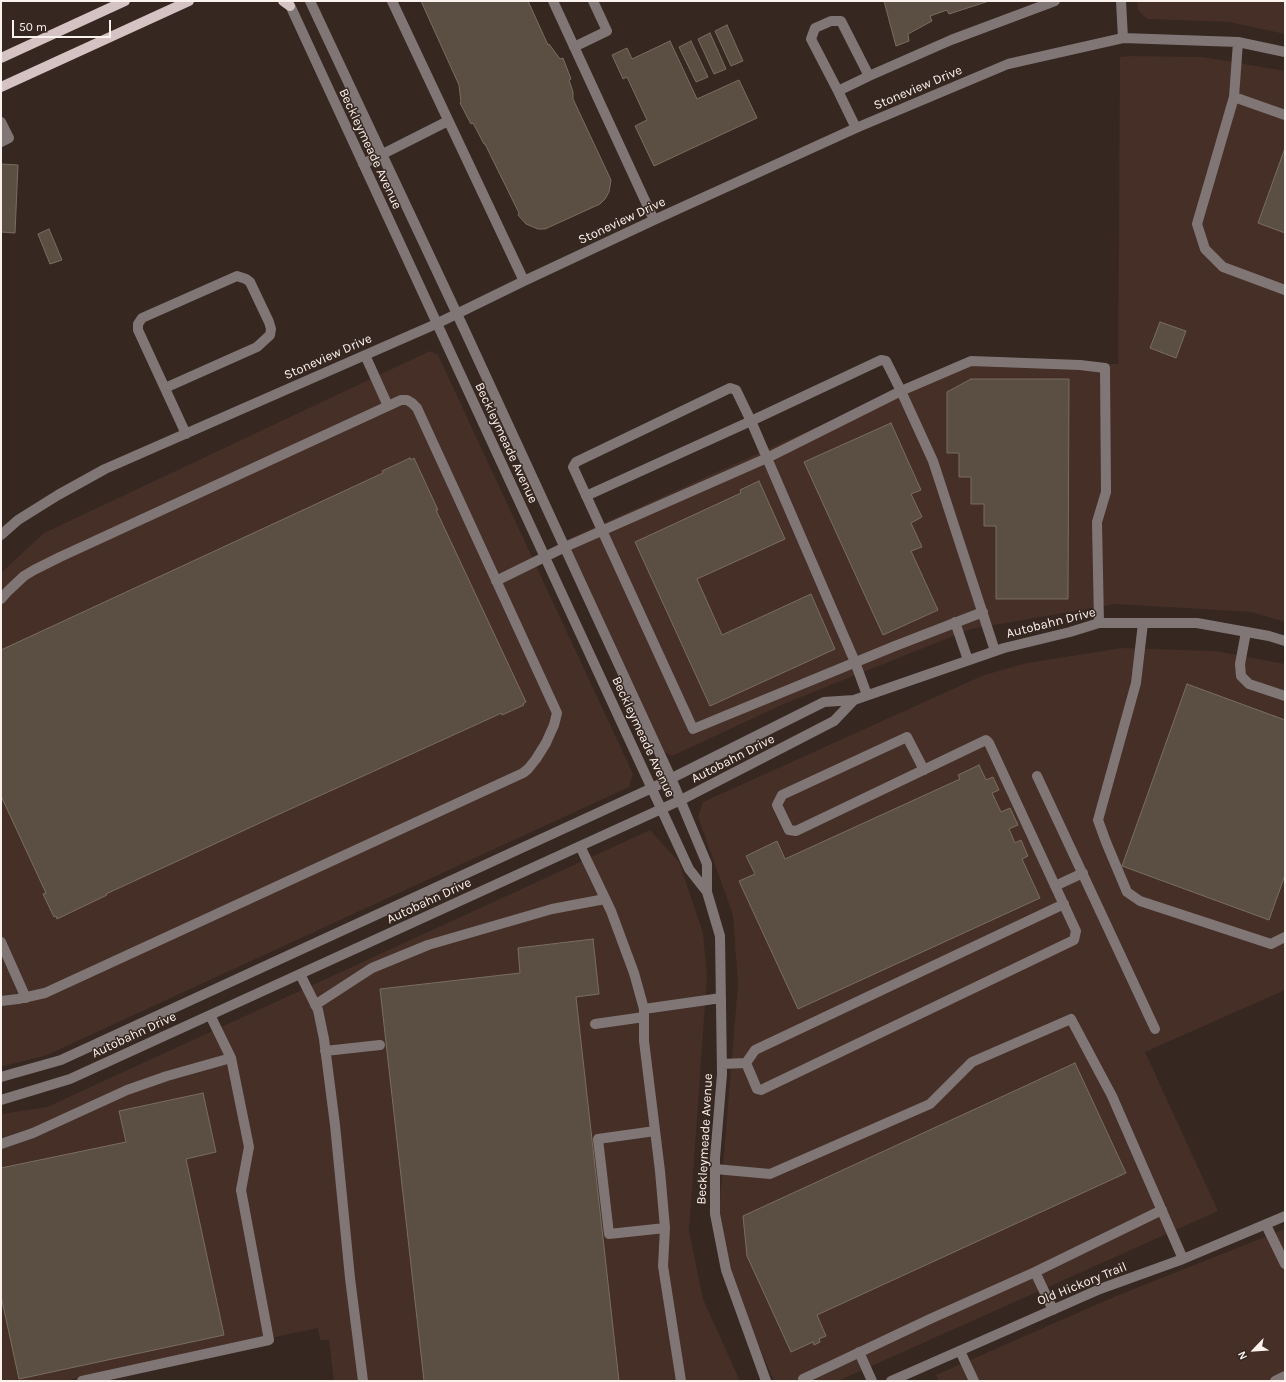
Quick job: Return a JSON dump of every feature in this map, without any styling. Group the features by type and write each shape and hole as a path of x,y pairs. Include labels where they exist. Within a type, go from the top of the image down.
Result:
{"main road":[{"path":"1,58 125,1"},
{"path":"1,87 189,1"}],"street":[{"name":"Beckleymeade Avenue","path":"310,1 565,547 681,800 707,864 707,892 720,936 722,1064 715,1169 715,1214 726,1270 766,1381"},
{"path":"392,1 524,281"},
{"path":"553,1 654,220"},
{"path":"574,47 607,31 593,1"},
{"path":"838,91 951,40 1055,1"},
{"path":"1121,1 1123,38"},
{"name":"Beckleymeade Avenue","path":"287,3 662,808 688,868 707,892"},
{"path":"856,128 811,39 815,28 831,21 842,21 869,76"},
{"name":"Stoneview Drive","path":"1,535 25,516 58,495 105,469 436,324 654,220 856,128 1008,64 1123,38 1238,42 1285,52"},
{"path":"1238,42 1234,97 1197,224 1205,250 1223,267 1285,290"},
{"path":"1234,97 1285,115"},
{"path":"362,164 448,121"},
{"path":"1,122 9,138 1,142"},
{"path":"165,388 257,347 270,335 271,329 269,322 250,282 243,277 237,276 142,318 138,324 138,330 186,434"},
{"path":"365,355 388,406"},
{"path":"586,496 881,360 886,361 933,461 996,651"},
{"path":"496,580 565,547 767,458 901,391 971,361 1080,365 1105,368 1106,492 1097,522 1099,623"},
{"path":"867,696 855,662 751,421 736,390 730,388 576,462 572,467 693,729 855,662 983,612"},
{"path":"1,599 16,583 34,570 401,400 412,403 417,408 557,713 554,725 546,743 528,769 523,773 52,990 26,998 1,1001"},
{"path":"955,622 968,660"},
{"name":"Autobahn Drive","path":"1,1077 61,1060 652,788 824,702 854,700 996,651 1099,623 1197,624 1269,636 1285,641"},
{"path":"1143,624 1136,683 1098,820 1127,892 1140,901 1272,944 1285,937"},
{"path":"1246,632 1240,664 1241,676 1249,684 1285,696"},
{"name":"Autobahn Drive","path":"1,1100 70,1079 681,800 834,721 854,700"},
{"path":"746,1063 757,1089 761,1090 1074,940 1076,931 989,743 986,740 924,770 796,831 789,830 777,805 782,795 907,737 924,770"},
{"path":"1037,776 1155,1029"},
{"path":"580,846 611,911 634,973 644,1013 644,1041 660,1172 665,1228 663,1266 681,1381"},
{"path":"1055,886 1083,873"},
{"path":"315,1005 372,968 428,945 552,909 605,899"},
{"path":"746,1063 755,1050 1064,904"},
{"path":"1,942 26,998"},
{"path":"300,974 318,1010 325,1051 335,1125 350,1278 363,1381"},
{"path":"595,1024 721,998"},
{"path":"82,1381 269,1340 241,1190 249,1147 231,1058 210,1015"},
{"path":"715,1169 770,1174 930,1104 972,1062 1071,1018 1112,1096 1183,1260"},
{"path":"325,1051 380,1045"},
{"path":"1,1144 34,1133 127,1090 167,1076 231,1058"},
{"path":"722,1064 746,1063"},
{"path":"654,1131 598,1139 609,1234 665,1228"},
{"path":"803,1379 1035,1272 1162,1210"},
{"name":"Old Hickory Trail","path":"891,1381 1100,1289 1183,1260 1285,1216"},
{"path":"1266,1225 1285,1264"},
{"path":"1035,1272 1053,1310"},
{"path":"960,1351 974,1381"},
{"path":"859,1352 872,1381"},
{"path":"1275,1381 1285,1376"}],"shaded area":[{"path":"1137,1 1285,1 1285,34 1229,22 1147,19 1138,10"},
{"path":"1120,57 1203,57 1285,71 1285,622 1251,612 1115,604 971,629 786,703 672,756 659,749 564,541 959,363 1118,364"},
{"path":"430,351 438,355 633,774 629,787 47,1055 1,1067 1,573 44,533"},
{"path":"1122,648 1215,651 1285,664 1285,990 1145,1052 1218,1211 838,1381 774,1381 726,1271 718,1224 738,985 733,915 698,817 703,802 984,675 1027,663"},
{"path":"650,830 679,862 703,933 707,977 689,1231 703,1299 740,1381 334,1381 329,1340 320,1340 318,1328 64,1381 1,1381 1,1114 47,1107"},
{"path":"1285,1229 1285,1381 939,1381 936,1375 1116,1296"}],"building":[{"path":"421,1 528,1 548,45 549,44 560,59 563,58 571,79 569,80 573,92 573,99 611,180 609,192 600,204 545,229 538,229 526,224 518,215 519,213 485,144 473,123 471,124 460,103 459,85"},
{"path":"884,1 989,1 949,14 947,10 930,16 932,21 908,34 909,41 896,46"},
{"path":"727,25 743,61 731,66 715,31"},
{"path":"710,33 726,69 714,74 698,39"},
{"path":"670,41 697,99 739,80 757,118 654,166 635,126 647,120 627,77 623,79 612,55 627,48 632,59"},
{"path":"691,41 708,77 696,82 679,47"},
{"path":"1285,148 1285,233 1258,223"},
{"path":"1,164 18,165 15,233 1,232"},
{"path":"49,229 62,260 50,264 38,234"},
{"path":"1160,322 1186,331 1176,358 1150,348"},
{"path":"971,379 1069,379 1068,599 996,599 996,526 984,526 984,504 971,504 971,477 959,477 959,453 947,453 947,392"},
{"path":"891,423 921,490 911,494 922,517 911,523 922,547 911,551 938,610 883,635 804,462"},
{"path":"410,458 411,460 414,458 438,510 436,510 526,702 523,704 524,705 502,715 501,713 275,816 106,894 107,895 57,919 56,916 54,917 43,894 46,893 1,796 1,650 383,473 382,471"},
{"path":"759,481 785,539 697,579 722,635 811,594 835,649 710,706 635,542 741,493 740,490"},
{"path":"1187,684 1285,720 1285,875 1269,920 1122,866"},
{"path":"979,765 986,780 993,777 999,790 992,793 1001,812 1010,808 1018,825 1009,829 1015,843 1021,840 1028,856 1022,859 1040,898 798,1009 739,881 755,874 746,856 777,841 785,859 960,779 958,775"},
{"path":"593,939 599,994 576,997 619,1381 424,1381 380,989 520,973 518,948"},
{"path":"1075,1063 1126,1173 817,1315 826,1336 819,1339 820,1342 814,1345 813,1342 791,1352 747,1256 743,1216"},
{"path":"203,1093 216,1152 186,1159 224,1335 19,1379 1,1296 1,1168 126,1142 119,1111"}]}
